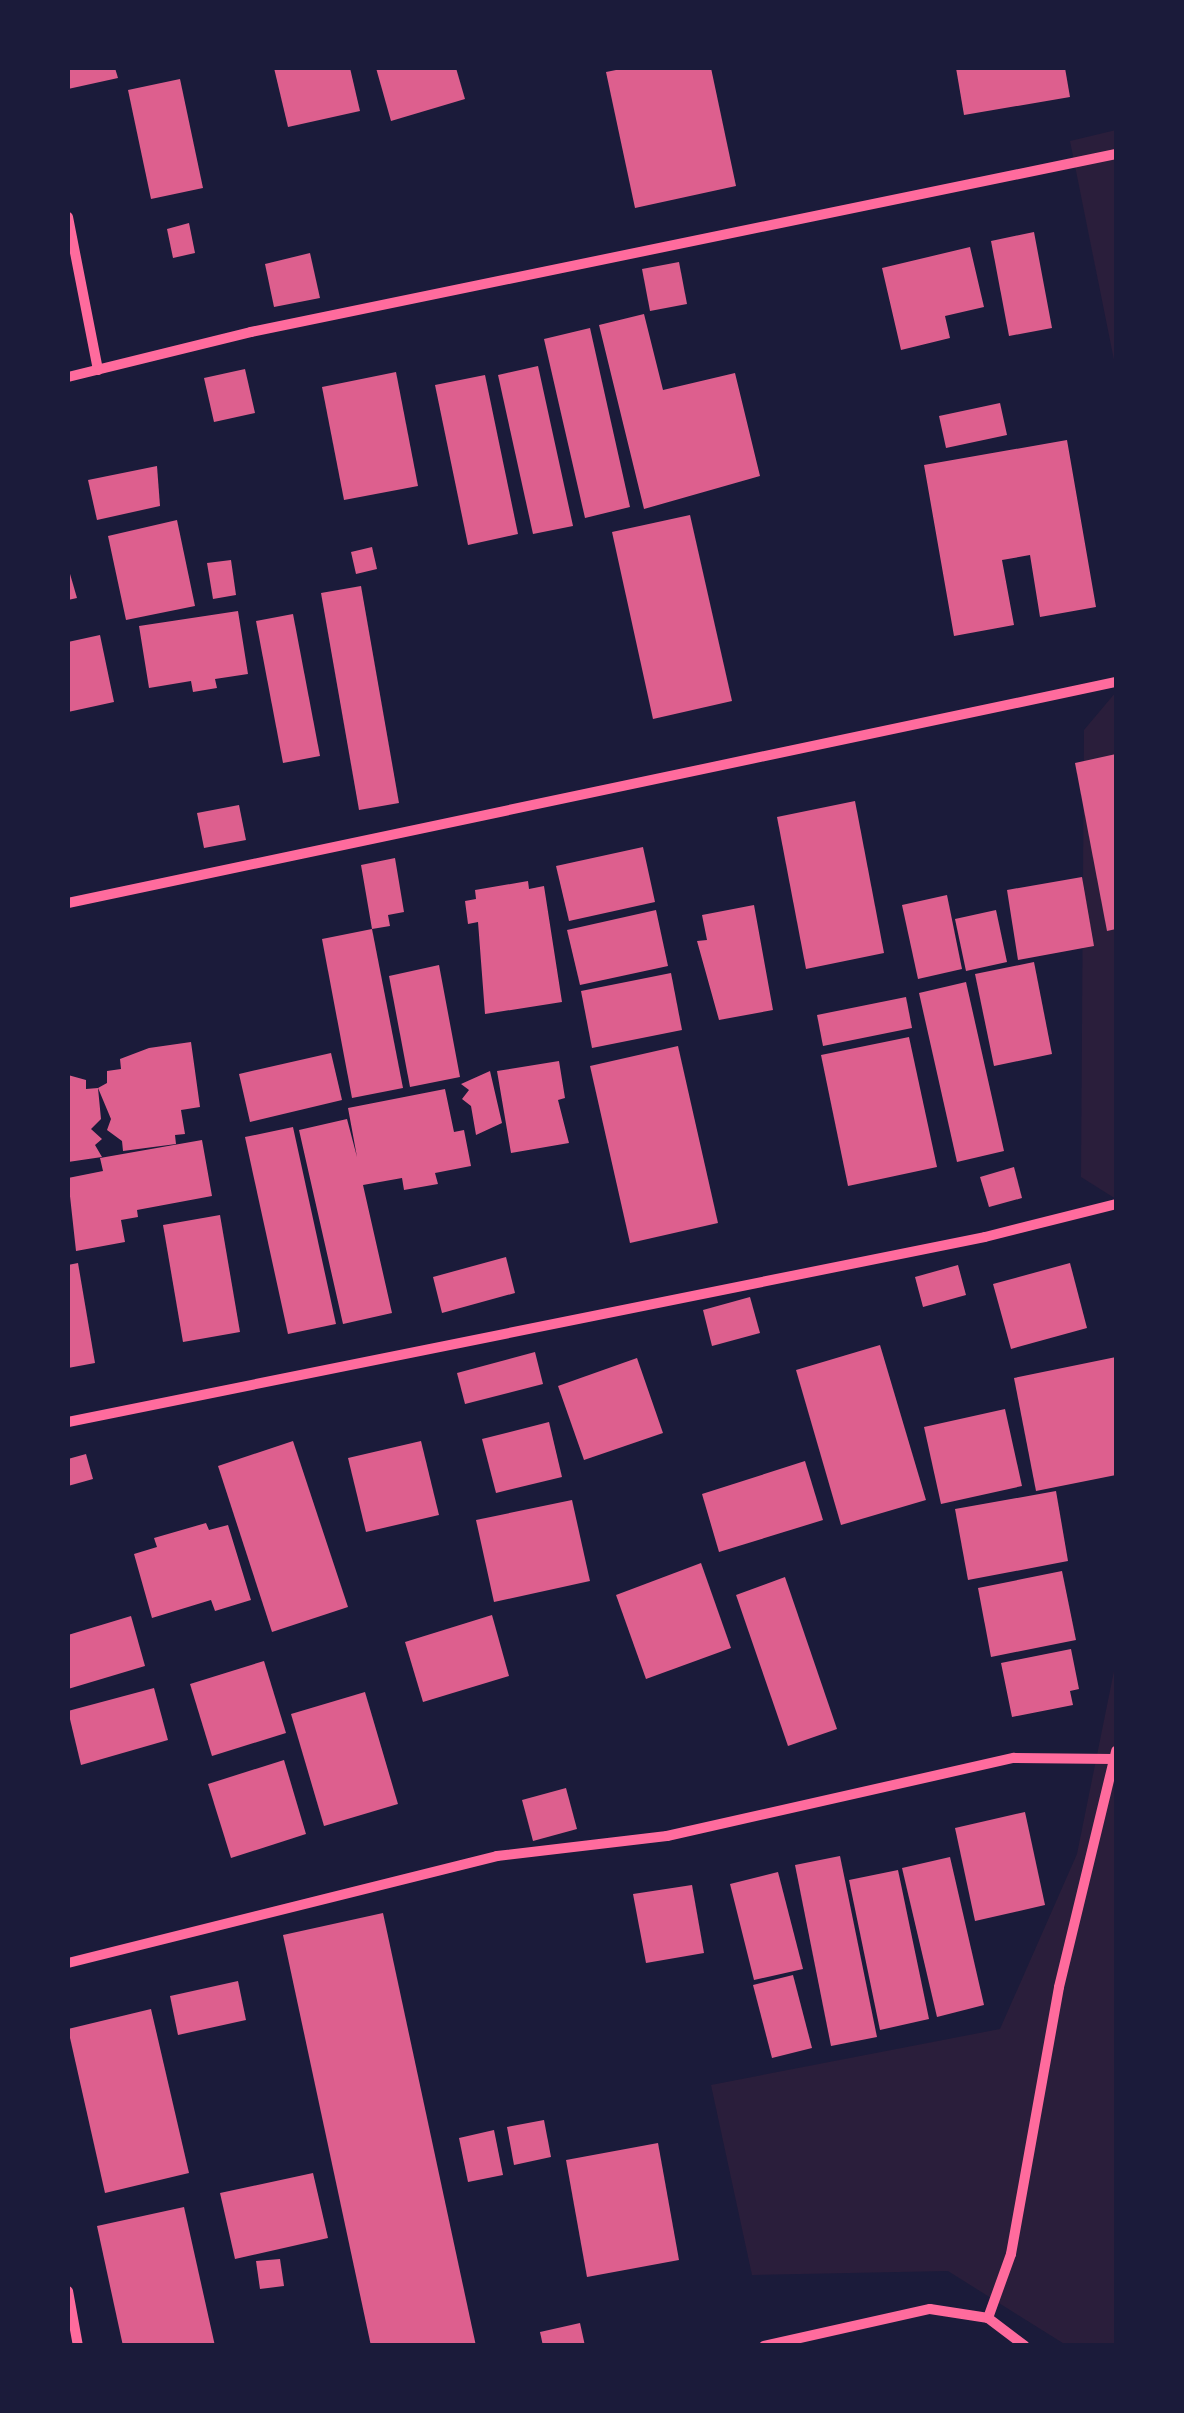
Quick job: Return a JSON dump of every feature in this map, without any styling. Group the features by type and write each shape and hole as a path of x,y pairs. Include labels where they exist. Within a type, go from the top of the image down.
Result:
{"street":[{"path":"68,377 251,332 1116,154"},
{"path":"68,217 98,370"},
{"path":"68,903 1116,682"},
{"path":"68,1422 966,1241 1116,1204"},
{"path":"68,1963 497,1856 666,1836 1014,1758 1115,1755 1059,1987 1028,2183 988,2318"},
{"path":"68,2291 78,2346"},
{"path":"764,2346 930,2309 988,2318 1025,2346"}],"shaded area":[{"path":"1116,130 1116,370 1070,141"},
{"path":"1116,692 1116,1199 1081,1177 1084,730"},
{"path":"1116,1661 1116,2345 1066,2345 948,2271 752,2275 711,2085 1000,2029 1077,1854"}],"building":[{"path":"68,68 115,68 118,78 68,89"},
{"path":"274,68 350,68 360,111 288,127"},
{"path":"376,68 456,68 465,99 391,121"},
{"path":"626,68 711,68 736,186 635,208 606,72"},
{"path":"956,68 1065,68 1070,97 964,115"},
{"path":"180,79 203,188 151,199 128,90"},
{"path":"189,223 195,253 173,258 167,229"},
{"path":"1034,232 1052,328 1009,336 991,241"},
{"path":"970,247 984,307 945,316 950,338 901,350 882,268"},
{"path":"310,253 320,298 274,307 265,264"},
{"path":"679,262 687,304 650,311 642,269"},
{"path":"644,314 663,390 735,373 760,476 644,509 599,325"},
{"path":"590,328 630,507 585,518 544,339"},
{"path":"538,366 573,526 533,534 498,375"},
{"path":"245,369 255,413 214,422 204,378"},
{"path":"396,372 418,486 344,500 322,387"},
{"path":"485,375 518,534 468,545 435,385"},
{"path":"1000,403 1007,435 946,448 939,416"},
{"path":"1067,440 1096,607 1040,617 1030,555 1002,560 1014,625 954,636 924,465"},
{"path":"157,466 160,506 97,520 88,480"},
{"path":"690,515 732,701 653,719 612,532"},
{"path":"177,520 195,606 126,620 108,536"},
{"path":"372,547 377,569 356,574 351,552"},
{"path":"231,560 236,595 213,599 207,563"},
{"path":"68,567 77,598 68,600"},
{"path":"361,586 399,803 359,810 321,593"},
{"path":"238,611 248,674 215,679 217,688 193,692 191,681 149,688 139,626"},
{"path":"293,614 320,756 283,763 256,621"},
{"path":"100,635 114,702 68,712 68,642"},
{"path":"1116,754 1116,929 1107,931 1075,763"},
{"path":"855,801 884,953 806,969 777,817"},
{"path":"239,805 246,840 204,848 197,813"},
{"path":"643,847 655,902 569,921 556,866"},
{"path":"395,858 404,912 388,915 390,926 372,929 361,865"},
{"path":"1082,877 1094,946 1018,960 1007,890"},
{"path":"528,881 529,889 544,886 562,1002 485,1014 478,922 468,924 465,901 476,899 475,890"},
{"path":"947,895 962,969 918,979 902,905"},
{"path":"754,905 773,1010 719,1020 697,941 707,940 702,915"},
{"path":"656,910 668,966 580,985 567,930"},
{"path":"996,910 1007,962 966,971 955,919"},
{"path":"372,929 403,1088 352,1098 322,939"},
{"path":"1034,962 1052,1054 994,1066 975,974"},
{"path":"439,965 460,1077 410,1087 389,976"},
{"path":"671,973 682,1030 592,1048 581,991"},
{"path":"966,982 1004,1151 957,1162 919,993"},
{"path":"906,997 912,1028 823,1046 817,1015"},
{"path":"909,1037 937,1167 848,1186 821,1055"},
{"path":"191,1042 200,1107 181,1110 185,1134 175,1135 176,1144 123,1151 122,1141 107,1130 111,1119 98,1088 107,1083 107,1071 121,1069 120,1059 149,1048"},
{"path":"678,1046 718,1223 630,1243 590,1066"},
{"path":"331,1053 342,1100 250,1122 239,1074"},
{"path":"559,1061 565,1098 558,1100 569,1143 511,1153 497,1071"},
{"path":"490,1071 502,1123 476,1135 471,1106 462,1099 469,1090 461,1084"},
{"path":"68,1075 86,1080 86,1089 98,1088 101,1119 91,1129 102,1139 95,1145 102,1157 68,1162"},
{"path":"445,1089 454,1132 464,1130 471,1166 435,1173 438,1184 404,1190 402,1178 363,1185 392,1313 343,1324 299,1130 347,1119 357,1157 348,1108"},
{"path":"293,1127 336,1324 288,1334 245,1137"},
{"path":"202,1140 212,1196 137,1210 138,1217 121,1220 125,1242 76,1251 68,1178 103,1171 100,1158"},
{"path":"1014,1167 1022,1198 989,1207 980,1177"},
{"path":"220,1215 240,1332 183,1342 163,1225"},
{"path":"506,1257 515,1293 442,1313 433,1277"},
{"path":"78,1263 95,1363 68,1368 68,1265"},
{"path":"1070,1263 1087,1328 1011,1349 993,1284"},
{"path":"958,1265 966,1295 923,1307 915,1277"},
{"path":"750,1297 760,1333 712,1346 703,1310"},
{"path":"880,1345 926,1500 841,1525 796,1370"},
{"path":"535,1352 543,1384 465,1404 457,1373"},
{"path":"1116,1357 1116,1475 1036,1491 1014,1378"},
{"path":"637,1358 663,1433 584,1460 558,1386"},
{"path":"1005,1409 1022,1486 941,1504 924,1427"},
{"path":"549,1422 562,1477 496,1493 482,1439"},
{"path":"293,1441 348,1607 272,1632 218,1466"},
{"path":"421,1441 439,1515 366,1532 348,1458"},
{"path":"86,1454 93,1479 68,1486 68,1459"},
{"path":"805,1461 823,1520 719,1552 702,1494"},
{"path":"1056,1491 1068,1561 968,1580 955,1509"},
{"path":"572,1500 590,1581 494,1602 476,1520"},
{"path":"206,1523 209,1530 228,1525 251,1600 215,1611 211,1600 152,1618 134,1554 157,1547 154,1538"},
{"path":"701,1563 731,1648 646,1679 616,1595"},
{"path":"1062,1571 1076,1640 991,1657 978,1588"},
{"path":"785,1577 837,1729 788,1746 736,1595"},
{"path":"492,1615 509,1676 423,1702 405,1642"},
{"path":"131,1616 145,1666 68,1689 68,1635"},
{"path":"1071,1649 1079,1689 1070,1691 1073,1705 1012,1717 1001,1663"},
{"path":"264,1661 286,1733 212,1756 190,1684"},
{"path":"154,1688 168,1740 81,1765 68,1711"},
{"path":"365,1692 398,1804 324,1826 291,1714"},
{"path":"284,1760 306,1834 231,1858 208,1784"},
{"path":"566,1788 577,1829 533,1841 522,1800"},
{"path":"1025,1812 1045,1905 975,1921 955,1828"},
{"path":"840,1856 877,2037 831,2046 795,1865"},
{"path":"950,1857 984,2005 937,2017 902,1868"},
{"path":"898,1870 929,2019 880,2030 849,1880"},
{"path":"778,1872 803,1969 754,1980 730,1884"},
{"path":"692,1885 704,1953 646,1963 633,1894"},
{"path":"383,1913 476,2346 371,2346 283,1935"},
{"path":"793,1975 812,2048 772,2058 753,1985"},
{"path":"238,1981 246,2020 178,2035 170,1996"},
{"path":"151,2009 189,2173 105,2193 68,2029"},
{"path":"544,2120 551,2157 514,2165 507,2127"},
{"path":"494,2130 503,2175 468,2182 459,2138"},
{"path":"658,2143 679,2260 587,2277 566,2160"},
{"path":"313,2173 328,2238 235,2259 220,2193"},
{"path":"184,2207 215,2346 123,2346 97,2226"},
{"path":"280,2259 284,2286 260,2289 256,2261"},
{"path":"580,2323 585,2346 543,2346 540,2332"}]}
